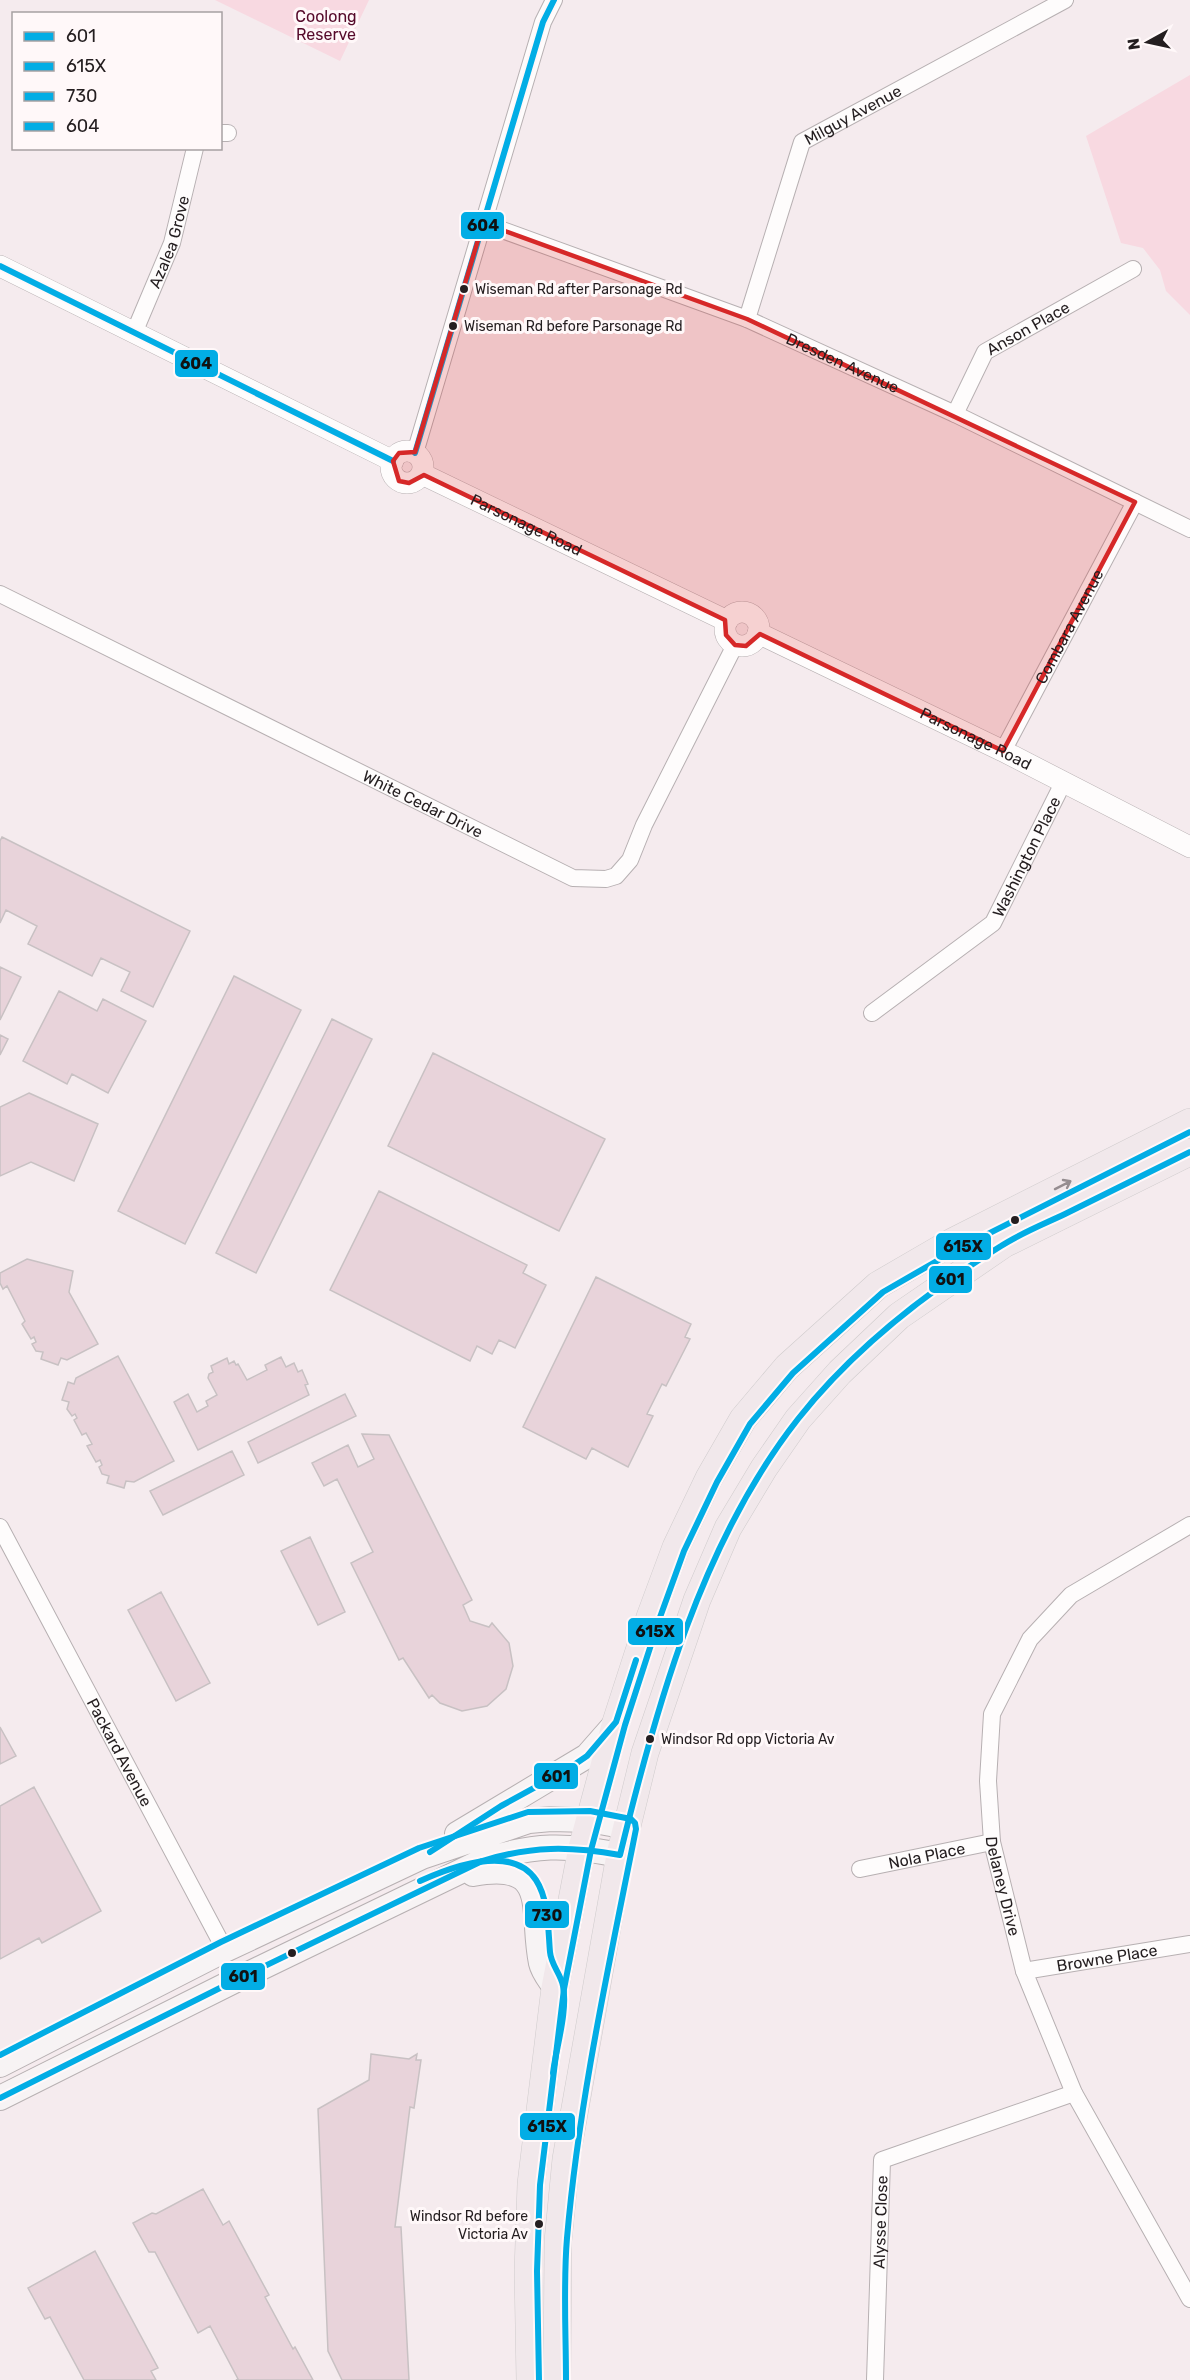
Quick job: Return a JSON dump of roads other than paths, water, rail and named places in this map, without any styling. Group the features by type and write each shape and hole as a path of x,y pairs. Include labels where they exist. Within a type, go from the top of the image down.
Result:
{"main road":[{"path":"530,2380 528,2271 531,2184 555,1988 582,1848 616,1722 650,1617 676,1547 709,1478 743,1419 787,1367 878,1285 952,1242 1190,1122"},
{"path":"557,2380 558,2241 566,2159 620,1855 645,1753 697,1600 728,1528 764,1468 798,1419 840,1372 899,1316 1005,1244 1190,1152"},
{"path":"422,1857 501,1806 565,1771 587,1756 616,1722"},
{"path":"0,2065 225,1950 422,1857 529,1821 589,1820 627,1827"},
{"path":"0,2098 482,1861 510,1852 537,1847 582,1848 620,1855"},
{"path":"447,1878 498,1871 513,1872 523,1877 529,1885 536,1906 542,1965 555,1988"},
{"name":"Packard Avenue","path":"225,1950 240,1978"},
{"path":"21,2054 36,2080"}],"street":[{"path":"415,453 543,22 554,0"},
{"name":"Milguy Avenue","path":"747,319 802,142 1065,0"},
{"name":"Azalea Grove","path":"134,333 172,243 195,150"},
{"name":"Dresden Avenue","path":"483,223 747,319 955,414 1190,529"},
{"path":"0,266 393,461"},
{"name":"Anson Place","path":"955,414 985,352 1133,269"},
{"path":"399,453 415,453 421,460 422,474 415,482 399,481 392,472 393,461 399,453"},
{"name":"Parsonage Road","path":"422,474 727,621"},
{"name":"Combara Avenue","path":"1003,751 1135,502"},
{"name":"White Cedar Drive","path":"0,594 573,878 606,879 616,876 630,860 644,825 735,645"},
{"path":"736,614 747,614 755,619 758,633 749,644 735,645 726,635 727,621 736,614"},
{"name":"Parsonage Road","path":"758,633 1003,751 1190,847"},
{"name":"Washington Place","path":"872,1013 993,923 1063,783"},
{"name":"Delaney Drive","path":"1190,1525 1071,1595 1030,1639 992,1714 988,1781 992,1842 1024,1971 1074,2093 1190,2299"},
{"name":"Packard Avenue","path":"0,1527 225,1950"},
{"name":"Nola Place","path":"860,1869 992,1842"},
{"name":"Browne Place","path":"1024,1971 1190,1944"},
{"name":"Alysse Close","path":"875,2380 882,2160 1074,2093"}],"place":[{"name":"Wiseman Rd after Parsonage Rd","path":"464,289"},
{"name":"Wiseman Rd before Parsonage Rd","path":"453,326"},
{"name":"Windsor Rd opp Victoria Av","path":"650,1739"},
{"name":"Windsor Rd before Victoria Av","path":"539,2224"}],"park label":[{"name":"Coolong Reserve","path":"326,25"}]}
